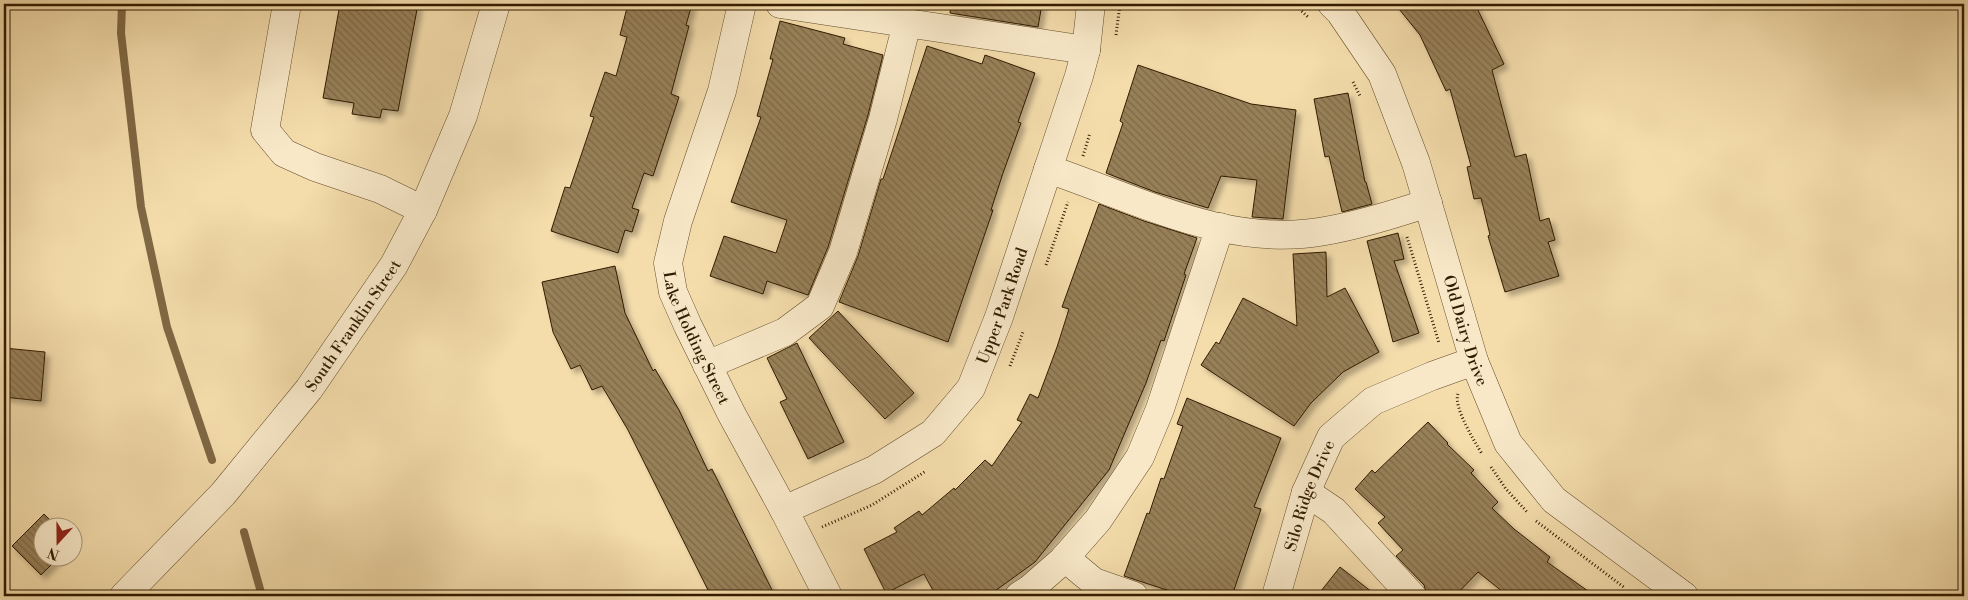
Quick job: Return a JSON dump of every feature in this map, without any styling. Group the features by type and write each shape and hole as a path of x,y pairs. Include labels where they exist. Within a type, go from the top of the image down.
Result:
{"street":[{"path":"287,4 266,130 284,153 315,167 380,189 423,210"},
{"name":"South Franklin Street","path":"124,596 223,494 309,389 394,265 423,210 463,116 496,4"},
{"name":"Lake Holding Street","path":"742,4 722,91 678,221 668,263 673,292 707,365 828,596"},
{"path":"780,4 1086,50"},
{"name":"Upper Park Road","path":"784,510 874,470 933,433 971,388 999,317 1086,50 1091,4"},
{"name":"Old Dairy Drive","path":"1322,12 1340,12 1382,74 1416,163 1474,361 1508,443 1554,500 1684,596"},
{"path":"707,365 785,332 820,306 842,252 884,119 907,23"},
{"path":"1048,170 1189,220 1240,232 1279,235 1325,232 1428,203"},
{"path":"1019,596 1030,589 1065,558 1098,520 1140,457 1160,409 1220,227"},
{"name":"Silo Ridge Drive","path":"1276,596 1306,492 1332,437 1373,401 1432,376 1474,361"},
{"path":"1306,492 1334,511 1412,596"},
{"path":"1065,558 1094,582 1134,596"}],"path":[{"path":"1294,4 1322,12"},
{"path":"1351,77 1363,100"},
{"path":"1400,212 1440,346"}],"building":[{"path":"340,4 418,4 398,111 382,109 380,118 352,114 354,103 323,98"},
{"path":"628,4 692,4 686,25 689,26 671,94 679,97 653,176 644,173 632,208 639,210 632,232 625,230 618,253 551,231 565,187 570,188 594,117 590,116 605,72 616,76 627,37 620,35"},
{"path":"951,4 1042,4 1038,27 950,13"},
{"path":"1395,4 1475,4 1504,64 1492,70 1515,157 1526,154 1540,221 1549,218 1555,240 1548,242 1559,276 1505,292 1488,236 1490,235 1481,198 1474,199 1467,167 1471,166 1450,89 1446,91 1420,35"},
{"path":"780,21 845,38 843,44 883,55 868,115 828,247 808,295 767,281 763,294 710,276 724,236 776,253 787,220 731,202 761,117 757,116 773,59 770,59"},
{"path":"927,46 982,64 985,55 1035,73 1018,122 1021,123 991,210 993,210 948,342 839,302 858,256 881,179 883,179"},
{"path":"1138,65 1251,104 1296,110 1283,219 1252,217 1257,180 1221,176 1208,208 1155,192 1106,173 1123,123 1120,121"},
{"path":"1348,93 1365,182 1372,204 1342,212 1329,156 1325,157 1314,99"},
{"path":"1099,204 1197,238 1164,341 1161,340 1146,383 1109,470 1035,562 988,596 936,596 924,574 886,593 864,549 897,532 894,528 919,511 922,515 954,488 955,490 985,460 992,466 1022,422 1017,420 1030,394 1038,398 1057,347 1069,309 1062,307"},
{"path":"1398,233 1404,259 1394,261 1419,333 1393,342 1367,241"},
{"path":"1326,252 1327,297 1345,288 1379,352 1343,372 1311,403 1294,426 1201,365 1216,342 1219,344 1243,298 1297,326 1293,254"},
{"path":"615,266 625,313 653,371 655,369 679,410 708,471 712,469 775,596 711,596 628,430 602,386 592,390 580,365 571,369 553,332 542,282"},
{"path":"838,311 914,393 885,419 809,338"},
{"path":"797,343 844,442 808,459 780,402 787,399 767,358"},
{"path":"4,348 45,352 41,401 4,397"},
{"path":"1187,398 1281,438 1254,507 1261,509 1232,596 1185,596 1124,576 1161,478 1164,479 1183,426 1177,424"},
{"path":"1428,422 1447,444 1474,470 1471,473 1498,502 1492,508 1514,529 1550,557 1547,562 1595,596 1508,596 1478,572 1455,596 1427,596 1424,585 1396,556 1403,550 1378,523 1385,517 1355,489 1372,470 1375,473"},
{"path":"44,514 48,518 40,518"},
{"path":"32,526 32,566 12,546"},
{"path":"1340,567 1377,596 1317,596"},
{"path":"34,568 48,568 41,575"}],"waterway":[{"path":"122,4 121,33 141,207 167,327 212,460"},
{"path":"244,532 262,596"}]}
